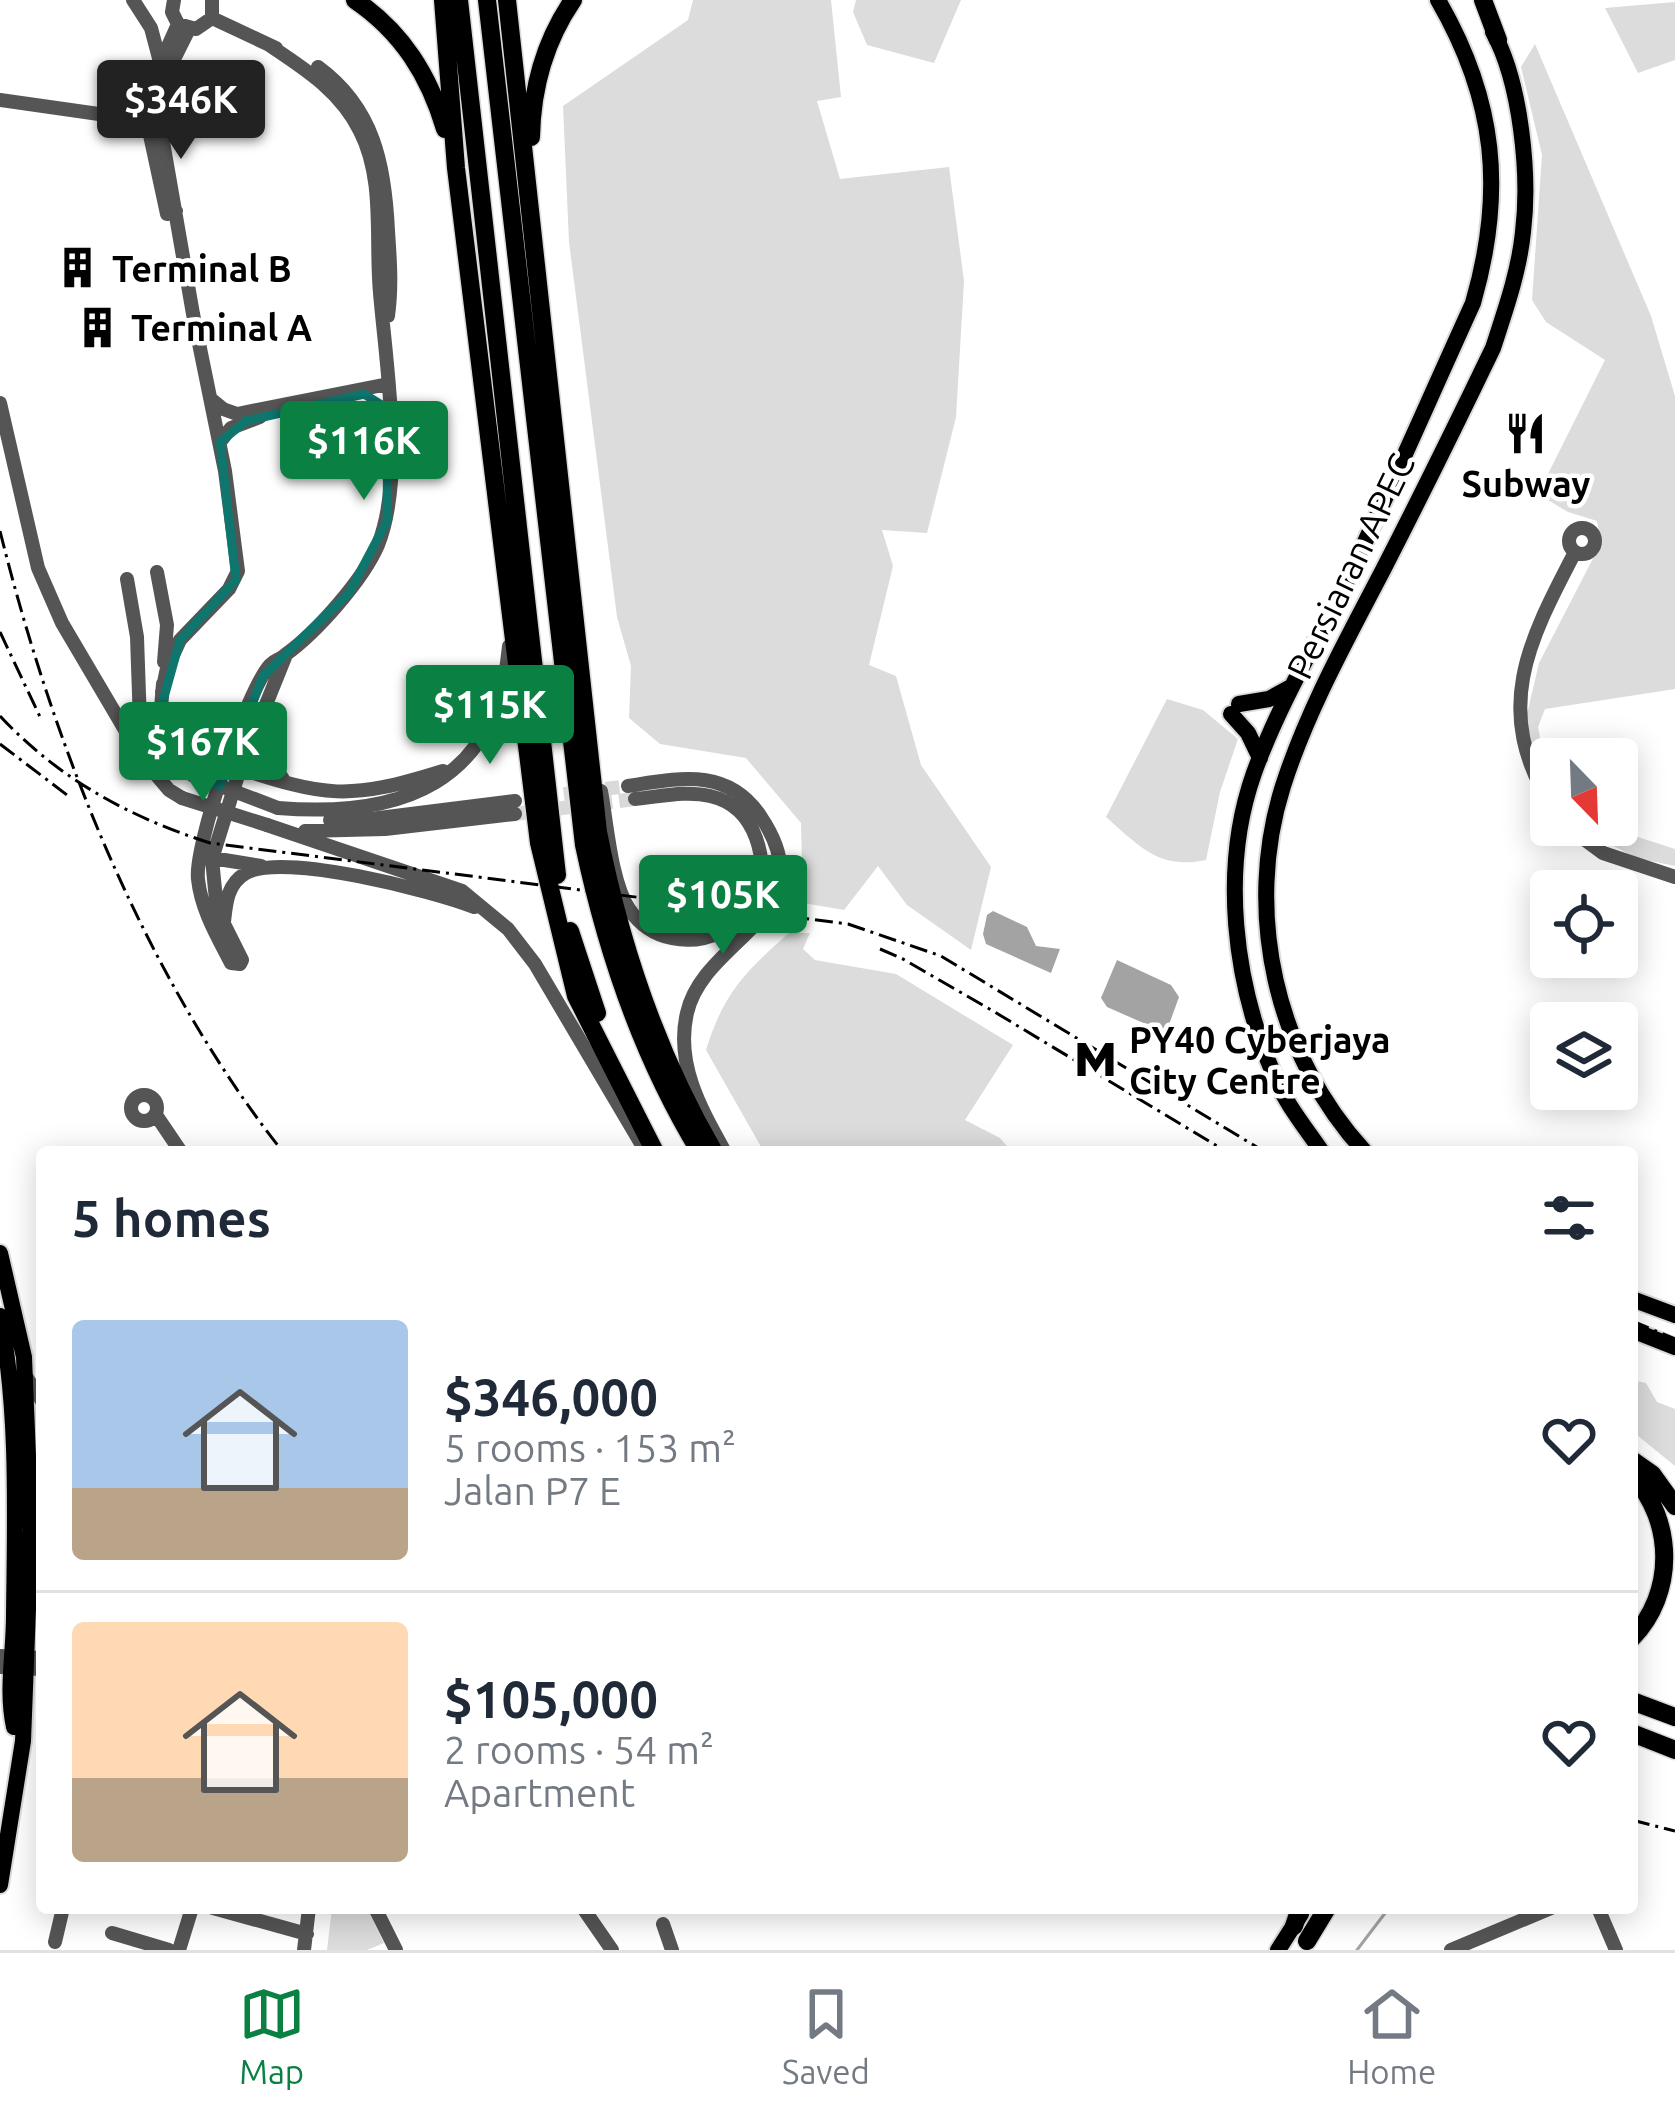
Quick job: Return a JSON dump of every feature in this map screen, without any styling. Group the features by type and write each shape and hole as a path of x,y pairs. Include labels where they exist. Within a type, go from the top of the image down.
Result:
{"highway":[{"path":"355,0 395,33 418,65 440,110 456,169"},
{"path":"442,0 456,169 538,843 564,958 591,1030 647,1146"},
{"path":"459,0 555,862 591,1000 662,1146"},
{"path":"487,0 584,845 602,926 628,1002 661,1083 697,1146"},
{"path":"506,0 598,832 611,899 661,1045 682,1096 711,1146"},
{"path":"534,236 531,136 537,82 548,44 573,0"},
{"path":"1479,0 1498,40"},
{"path":"1638,1464 1652,1474 1675,1506"},
{"path":"1638,1482 1663,1512 1675,1561 1665,1599 1653,1621 1638,1633"},
{"path":"1638,1703 1675,1717"},
{"path":"1638,1736 1675,1752"},
{"path":"1638,1746 1675,1752"}],"main road":[{"name":"Persiaran APEC","path":"1318,1146 1275,1078 1242,980 1236,910 1240,823 1291,687 1473,303 1489,238 1493,206 1484,106 1462,42 1438,0"},
{"name":"Persiaran APEC","path":"1360,1146 1318,1094 1288,1023 1273,968 1265,888 1283,786 1347,637 1455,428 1509,300 1522,241 1524,203 1515,92 1498,40"},
{"path":"1321,630 1290,708 1288,717 1293,722 1301,720 1335,650 1347,637"},
{"path":"1261,758 1235,709 1291,687"},
{"path":"0,1253 25,1374 32,1530 17,1664 15,1731 0,1832"},
{"path":"1638,1301 1672,1313"},
{"path":"0,1316 11,1422 21,1620 36,1635"},
{"path":"1638,1332 1675,1347"},
{"path":"0,1640 21,1620"},
{"path":"0,1885 22,1742 15,1705 17,1664"},
{"path":"15,1705 36,1689"},
{"path":"1278,1950 1301,1927"}],"street":[{"path":"133,0 151,28 160,62"},
{"path":"184,27 202,27 212,18 212,0"},
{"path":"169,2 184,27"},
{"path":"212,18 310,62 332,77 369,124 387,192 392,486 386,521 349,593 286,655 271,663 254,693 198,881 218,926 227,897 239,879 255,870 278,868"},
{"path":"162,692 180,640 236,580 235,536 220,442 146,102 160,62 184,27"},
{"path":"153,122 184,27"},
{"path":"0,100 153,122"},
{"path":"220,442 231,428 246,421 363,391 387,358"},
{"path":"212,400 223,410 237,413 388,387"},
{"path":"363,391 388,409"},
{"path":"0,403 38,568 62,622 141,757 169,790 462,891 514,935 535,964 646,1146"},
{"path":"1554,523 1572,533 1587,528 1595,538 1588,553 1575,552"},
{"path":"1572,533 1569,541 1575,552"},
{"path":"278,808 364,809 424,788 457,767 494,718 506,679 509,644 501,545"},
{"path":"1530,765 1524,753 1519,701 1529,645 1575,552"},
{"path":"157,572 167,625 159,715 164,742 182,769 278,808 348,820 514,808 339,832 267,825"},
{"path":"127,579 137,637 141,757"},
{"path":"233,767 286,655"},
{"path":"262,713 260,732 270,765 297,788"},
{"path":"588,721 621,891 629,908 661,933 686,939 728,929 741,920 756,902 762,879 760,854 745,818 729,804 706,795 632,792 695,778 725,783 760,816 777,854 778,882 770,909 712,968 687,1012 686,1066 722,1146"},
{"path":"233,767 333,794 368,792 457,767"},
{"path":"1592,846 1603,854 1675,877"},
{"path":"205,857 357,876 423,889 490,913"},
{"path":"156,1115 177,1146"},
{"path":"25,1374 36,1391"},
{"path":"30,1449 36,1438"},
{"path":"55,1942 62,1914"},
{"path":"179,1950 190,1914"},
{"path":"229,1914 306,1942"},
{"path":"378,1914 396,1950"},
{"path":"587,1914 613,1950"},
{"path":"1451,1950 1537,1914"},
{"path":"1601,1914 1616,1950"},
{"path":"663,1924 672,1950"},
{"path":"112,1933 169,1950"}],"highlighted area":[{"path":"364,394 388,409 387,521 349,593 263,676 220,786 170,755 159,715 180,640 236,580 220,442 246,421"}],"shaded area":[{"path":"693,0 831,0 841,97 817,101 840,179 949,167 964,281 956,417 927,533 882,530 893,566 869,665 896,676 921,765 991,867 971,950 907,905 878,866 844,910 803,903 801,823 746,758 660,744 629,718 631,666 617,617 569,242 563,106 688,20"},
{"path":"856,0 961,0 934,63 867,45 853,12"},
{"path":"1675,2 1675,60 1638,73 1605,8"},
{"path":"1535,44 1651,316 1675,396 1675,689 1545,709 1538,727 1540,738 1530,738 1527,714 1539,663 1601,543 1597,521 1568,512 1538,494 1605,360 1546,322 1532,300 1542,155 1521,67"},
{"path":"1167,699 1203,710 1238,739 1220,792 1206,860 1162,858 1106,817"},
{"path":"1638,837 1675,849 1675,866 1636,858 1614,846 1638,846"},
{"path":"993,911 1027,927 1036,946 1060,949 1051,973 986,944 987,915"},
{"path":"789,933 810,933 803,949 815,960 896,974 1013,1045 965,1120 1007,1146 761,1146 706,1050 720,1013 760,960"},
{"path":"1117,960 1171,985 1179,997 1166,1033 1107,1007 1101,998"},
{"path":"1638,1381 1646,1383 1657,1402 1675,1409 1675,1466 1638,1436"},
{"path":"331,1914 370,1914 384,1943 367,1950 327,1950"}],"waterway":[{"path":"1357,1950 1384,1914"}],"tunnel":[{"path":"543,797 628,786"},
{"path":"515,814 635,799"}],"railway":[{"path":"0,531 47,694 110,856 188,1012 279,1146"},
{"path":"0,632 41,719"},
{"path":"0,716 46,759 97,793 151,821 210,843 848,924 941,956 1255,1146"},
{"path":"0,744 71,798"},
{"path":"880,949 1217,1146"},
{"path":"1638,1324 1675,1339"},
{"path":"1638,1822 1675,1831"}],"place":[{"name":"Terminal B","path":"78,268"},
{"name":"Terminal A","path":"97,327"},
{"name":"Subway","path":"1526,433"},
{"name":"PY40 Cyberjaya City Centre","path":"1095,1060"}]}
